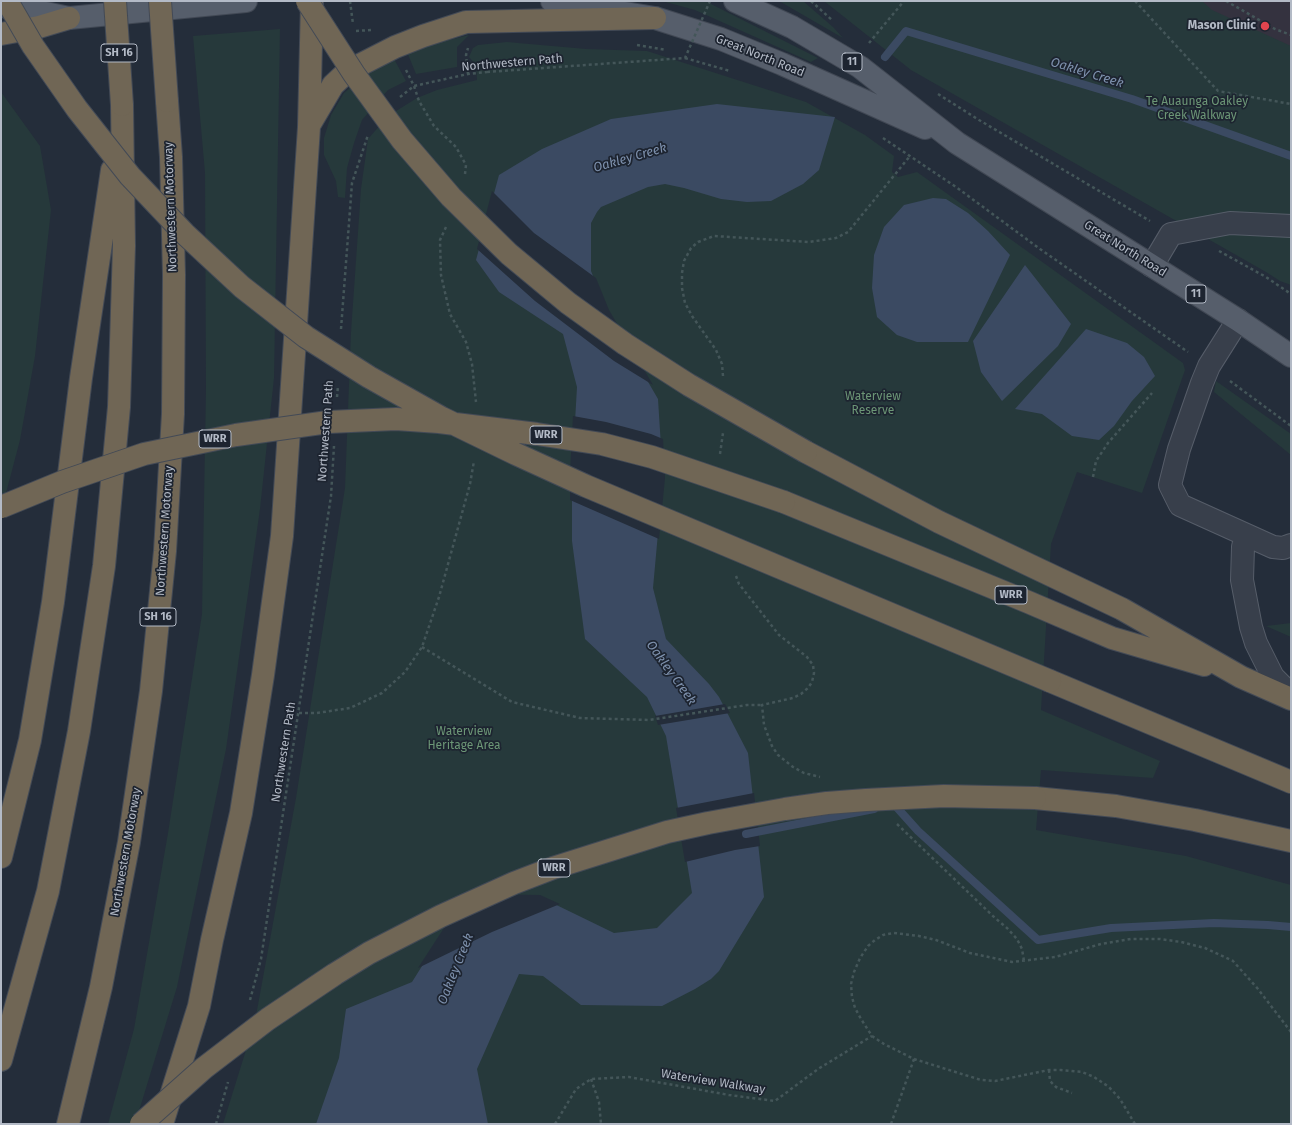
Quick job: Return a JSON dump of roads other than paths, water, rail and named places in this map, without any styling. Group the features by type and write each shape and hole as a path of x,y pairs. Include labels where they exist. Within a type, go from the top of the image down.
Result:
{"highway":[{"path":"7,1 33,46 77,109 130,176 185,234 242,287 306,337 369,377 442,418 586,486 1291,782"},
{"name":"SH 16","path":"1,1060 48,891 79,730 104,566 119,407 124,246 122,105 115,1"},
{"name":"Northwestern Motorway","path":"68,1124 101,987 129,842 151,691 164,551 173,414 174,275 171,157 160,1"},
{"path":"307,1 354,74 402,140 451,197 509,254 568,303 625,344 689,385 806,452 939,522 1122,609 1242,677"},
{"path":"162,1124 199,1006 212,940 241,813 263,674 282,536 309,127 312,1"},
{"path":"1,34 39,27 69,18"},
{"path":"309,127 333,85 348,71 402,45 466,22 655,18"},
{"path":"1,857 30,740 53,602 81,378 122,105"},
{"name":"WRR","path":"1,507 62,482 144,454 236,435 313,424 396,419 439,422 537,434 602,444 652,457 784,502 1112,638 1242,677 1291,699"},
{"name":"WRR","path":"142,1124 204,1068 268,1019 335,974 370,953 441,916 514,883 553,868 667,832 785,809 858,801 944,796 1035,798 1116,806 1195,820 1291,841"}],"main road":[{"path":"1,6 69,18 246,1"},
{"name":"Great North Road","path":"552,1 655,18 734,44 958,143"},
{"name":"Great North Road","path":"734,1 792,27 860,67 958,143 1238,320 1291,356"}],"lane":[{"path":"1152,266 1171,234 1230,223 1291,226"},
{"path":"1238,320 1209,366 1179,449 1170,485 1180,506 1273,547 1283,548 1291,545"},
{"path":"1246,535 1242,580 1251,627 1256,643 1273,677 1291,695"}],"water":[{"path":"717,104 835,117 819,170 803,184 771,201 747,202 721,199 665,184 648,187 601,207 591,223 591,271 607,311 658,399 663,478 653,588 666,639 709,684 719,697 748,753 764,897 719,971 711,979 695,989 662,1006 581,1005 543,976 519,974 477,1069 488,1124 316,1124 339,1058 346,1009 412,982 466,896 540,897 614,933 657,928 692,893 666,736 647,697 585,639 572,541 572,474 577,387 563,334 499,292 476,260 499,175 542,149 611,119"},
{"path":"933,198 946,199 968,213 988,231 1010,255 968,342 917,342 897,335 877,317 872,288 874,255 884,227 904,205"},
{"path":"1025,265 1071,324 1058,346 1002,401 981,372 973,341"},
{"path":"1086,329 1127,343 1144,357 1155,376 1132,401 1114,426 1099,440 1072,436 1042,414 1015,409"}],"waterway":[{"name":"Oakley Creek","path":"885,57 906,31 1132,99 1291,156"},
{"path":"892,802 918,831 1038,940 1111,928 1214,923 1291,927"},
{"path":"746,834 874,809"}],"place":[{"name":"Mason Clinic","path":"1265,26"}],"park label":[{"name":"Te Auaunga Oakley Creek Walkway","path":"1197,109"},
{"name":"Waterview Reserve","path":"873,404"},
{"name":"Waterview Heritage Area","path":"464,739"}]}
